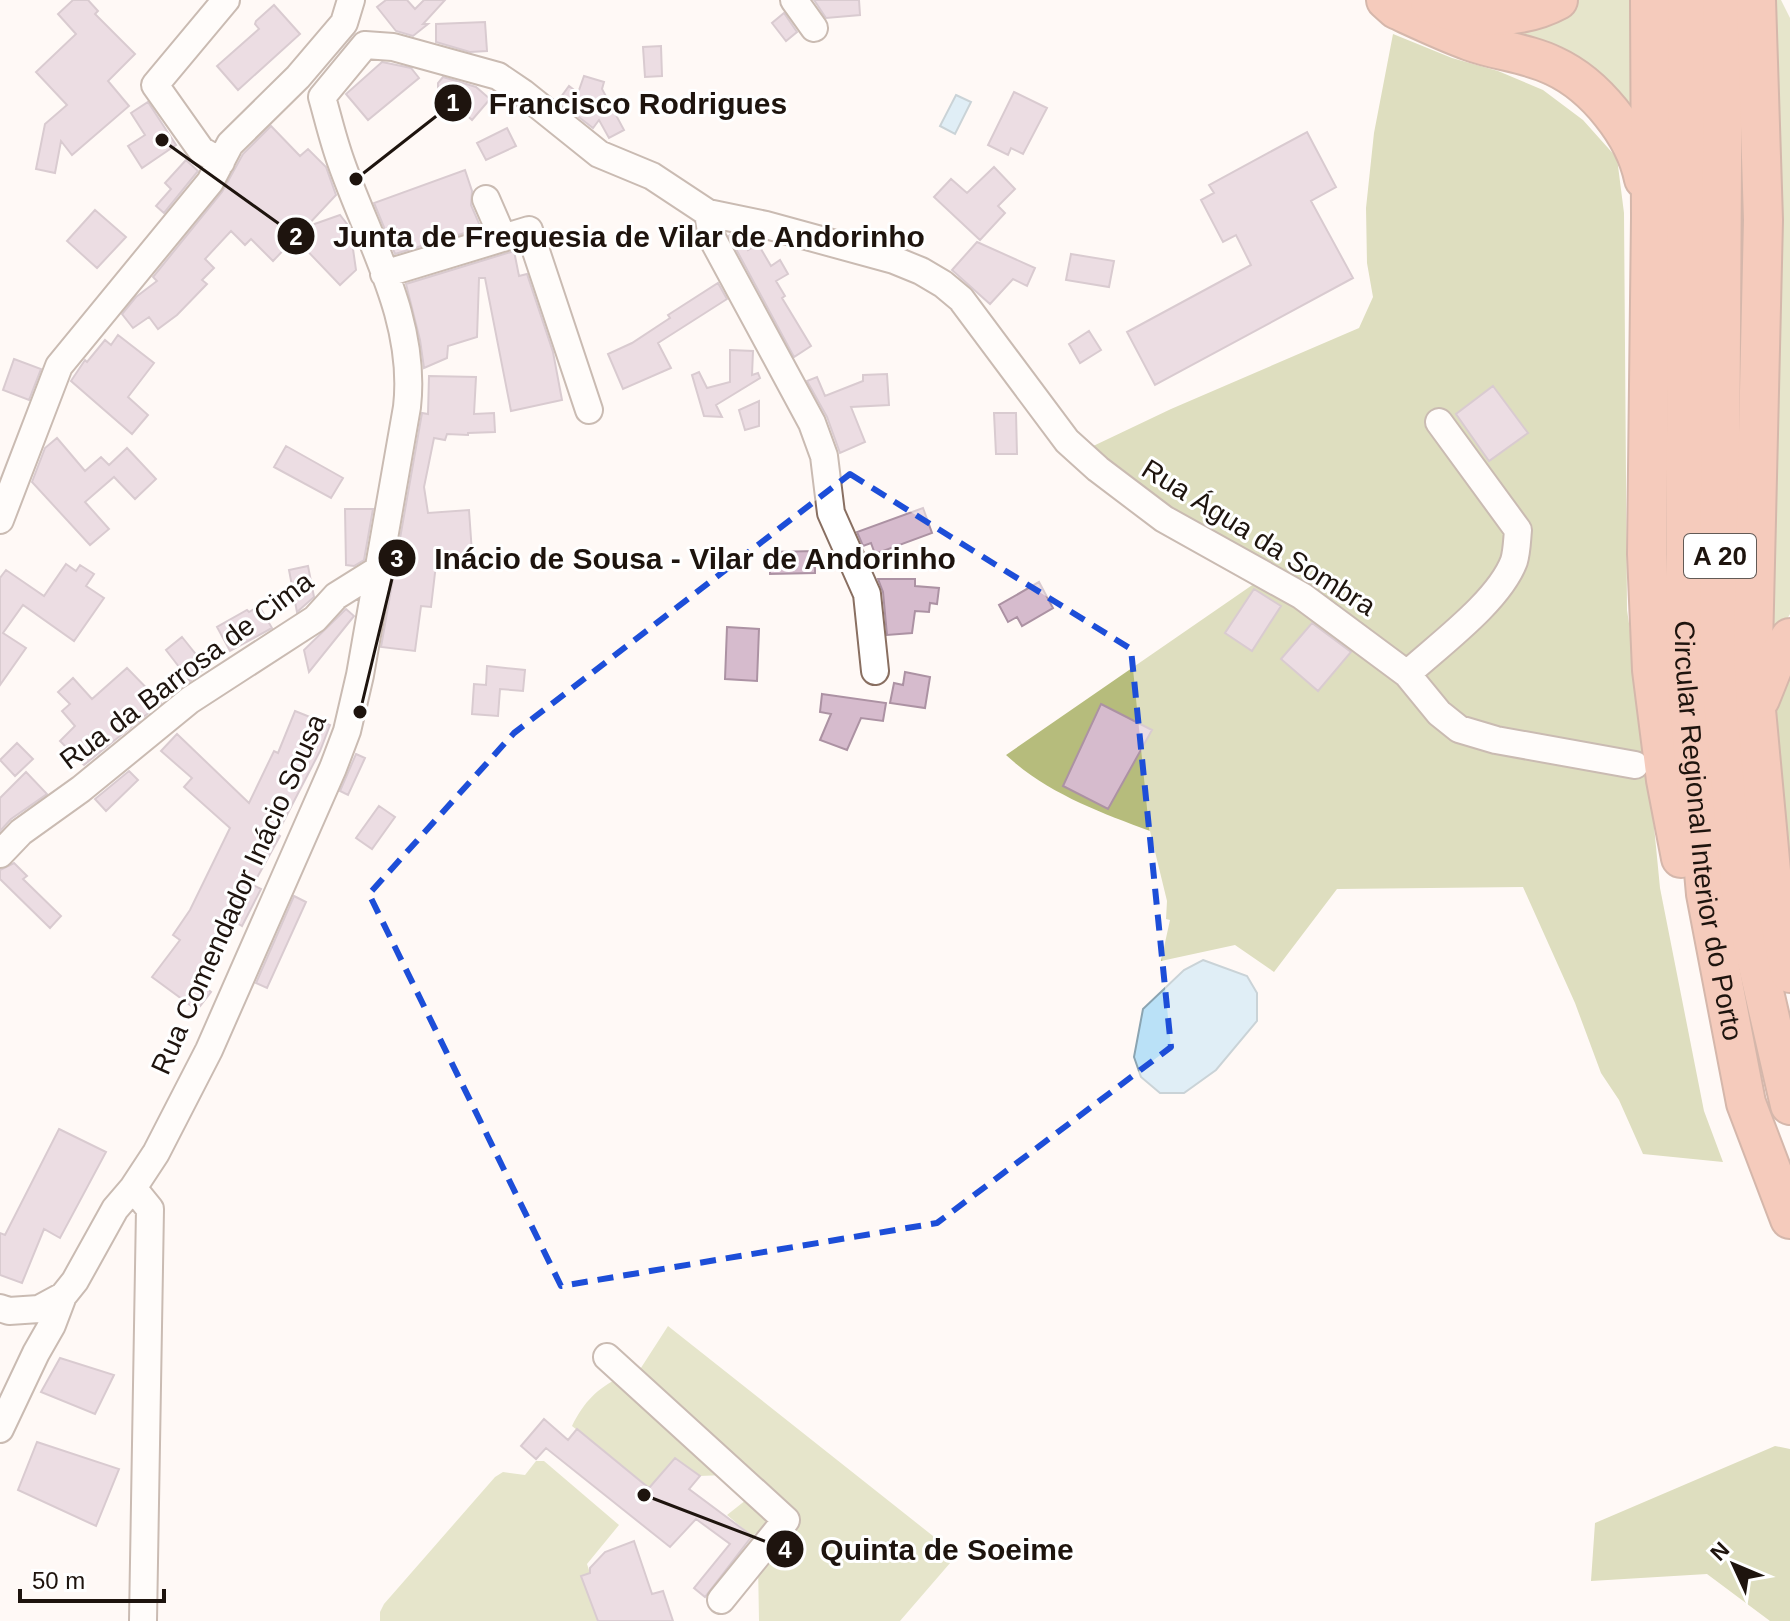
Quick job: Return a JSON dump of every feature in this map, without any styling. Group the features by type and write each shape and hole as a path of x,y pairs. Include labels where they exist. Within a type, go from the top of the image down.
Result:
{"highway":[{"path":"1386,0 1396,9 1471,41 1553,65 1585,85 1608,107 1624,134 1642,172 1651,217"},
{"path":"1426,0 1478,16 1509,16 1558,0"},
{"path":"1650,0 1647,554 1652,670 1666,780 1723,1060 1746,1103"},
{"name":"Circular Regional Interior do Porto","path":"1688,0 1685,660 1706,894 1746,1103 1790,1219"},
{"name":"Circular Regional Interior do Porto","path":"1723,0 1719,659 1741,892 1790,1105"},
{"path":"1756,0 1763,220 1753,648 1772,882 1790,973"},
{"path":"1756,710 1774,664 1790,638"}],"street":[{"path":"221,162 201,150 155,85 226,0"},
{"path":"794,0 814,28"},
{"path":"0,518 59,366 210,182 230,144 298,77 347,12 365,45"},
{"path":"298,77 322,97 365,45"},
{"path":"365,45 393,47 498,76 599,154 652,176 708,213 712,238 818,439 824,456 831,513 867,594 875,671"},
{"name":"Rua Comendador Inácio Sousa","path":"0,1429 52,1325 63,1296 75,1281 115,1209 156,1153 209,1050 333,768 354,704 407,407 409,372 402,320 340,160 322,97"},
{"name":"Rua Água da Sombra","path":"708,213 766,225 894,260 943,284 977,319 1067,441 1139,502 1302,596 1407,674 1439,713 1459,729 1496,740 1635,765"},
{"path":"384,274 495,220 524,218"},
{"path":"495,220 529,230 589,410"},
{"path":"1407,674 1487,601 1504,582 1515,558 1518,530 1439,422"},
{"name":"Rua da Barrosa de Cima","path":"0,854 21,832 81,789 190,700 315,619 336,596 376,571"},
{"path":"133,1188 150,1209 143,1621"},
{"path":"5,1309 39,1309 63,1296"},
{"path":"5,1309 27,1328 36,1353"},
{"path":"607,1357 786,1520 721,1600"}],"highlighted area":[{"path":"850,474 1131,649 1171,1047 937,1223 561,1286 369,894 514,733"}],"green space":[{"path":"1579,0 1637,0 1638,135 1452,20"},
{"path":"1767,0 1781,0 1790,18 1790,614 1770,649"},
{"path":"1393,34 1543,90 1583,120 1617,158 1624,213 1627,610 1645,733 1660,888 1704,1111 1723,1162 1643,1154 1619,1100 1601,1073 1575,1003 1523,887 1337,889 1274,972 1235,945 1161,961 1170,920 1166,919 1167,901 1150,831 1056,791 1006,755 1261,579 1068,458 1171,409 1359,328 1373,297 1367,263 1366,208 1374,133"},
{"path":"1790,656 1790,974 1763,700"},
{"path":"668,1326 957,1555 900,1621 759,1621 758,1564 795,1517 637,1374"},
{"path":"621,1377 725,1475 700,1476 675,1458 649,1488 572,1426 592,1397"},
{"path":"1775,1446 1790,1449 1790,1621 1770,1621 1707,1574 1591,1581 1595,1523"},
{"path":"536,1461 544,1461 619,1525 587,1564 590,1573 581,1576 598,1621 380,1621 384,1604 495,1477 503,1472 525,1475"},
{"path":"751,1496 776,1519 752,1536 727,1515"}],"water":[{"path":"956,95 971,102 955,134 940,126"},
{"path":"1203,960 1247,976 1257,993 1257,1021 1216,1070 1184,1093 1160,1093 1141,1077 1134,1057 1143,1009 1184,970"}],"building":[{"path":"73,0 88,0 98,11 95,14 135,54 108,81 129,106 72,155 61,141 55,173 36,169 45,124 67,105 36,72 76,34 58,14"},
{"path":"386,0 407,0 415,9 424,0 445,0 423,24 428,24 413,36 396,31 377,7"},
{"path":"814,0 859,0 860,15 826,18"},
{"path":"274,5 300,34 238,90 217,66 259,29 256,21"},
{"path":"784,13 797,32 786,41 772,23"},
{"path":"485,22 487,51 470,52 436,42 436,24"},
{"path":"661,46 662,76 645,77 643,47"},
{"path":"382,62 411,68 419,78 368,120 346,94"},
{"path":"584,76 604,82 602,89 624,130 609,138 599,120 593,128 558,101 569,86 578,93"},
{"path":"443,77 476,87 490,99 472,120 457,106 449,115 438,105 438,83"},
{"path":"1014,92 1047,108 1023,154 1011,148 1008,155 988,145"},
{"path":"148,102 176,145 142,168 128,146 145,135 131,113"},
{"path":"271,126 300,156 308,149 326,167 336,195 306,227 340,215 350,228 356,270 340,285 295,238 273,261 251,239 245,245 231,231 205,259 214,268 202,280 207,284 177,315 158,329 149,317 133,328 122,314 136,297 157,281 153,277 222,192 243,154"},
{"path":"507,128 516,146 486,160 477,143"},
{"path":"1307,132 1336,187 1311,201 1353,278 1155,385 1127,332 1251,265 1236,235 1223,242 1201,200 1214,193 1209,185"},
{"path":"186,160 198,171 164,213 156,206 171,189 165,183"},
{"path":"994,167 1015,189 998,206 1005,213 980,240 934,197 951,179 967,193"},
{"path":"465,170 472,191 471,205 481,228 395,254 374,203"},
{"path":"95,210 126,237 97,268 67,241"},
{"path":"729,236 740,236 748,250 758,244 771,266 780,260 788,274 776,281 785,296 782,298 811,346 794,357"},
{"path":"977,242 1035,268 1027,286 1013,279 990,304 952,270"},
{"path":"514,251 519,276 527,274 553,352 562,400 511,411 485,278 479,278 477,337 448,346 447,358 424,368 406,284"},
{"path":"1071,254 1114,261 1109,287 1066,280"},
{"path":"718,283 727,299 658,343 671,368 623,389 608,354 632,343"},
{"path":"1089,331 1101,350 1080,363 1069,344"},
{"path":"118,335 154,363 128,397 148,415 132,434 71,381 85,360 87,362 105,340 111,345"},
{"path":"730,350 753,351 752,375 758,373 760,378 716,405 722,417 704,416 692,375 699,372 707,388 730,382"},
{"path":"14,359 41,369 29,400 3,390"},
{"path":"887,374 889,405 851,407 865,442 840,453 827,417 807,381 817,377 825,396 863,381 863,375"},
{"path":"429,376 476,377 474,414 494,413 495,432 447,434 445,440 434,438 424,487 428,513 469,510 472,553 437,556 431,607 421,606 415,651 381,647 422,413 428,414"},
{"path":"1493,386 1528,433 1489,461 1456,414"},
{"path":"759,401 759,426 745,430 739,410"},
{"path":"994,413 1016,413 1017,454 996,454"},
{"path":"57,438 85,471 101,457 109,465 127,448 156,479 135,499 114,477 85,502 109,529 90,545 32,482 45,448"},
{"path":"286,446 343,478 331,498 274,467"},
{"path":"923,508 932,533 875,554 871,543 863,546 857,532"},
{"path":"345,509 373,509 364,560 354,566 346,565"},
{"path":"815,551 815,573 770,574 770,552"},
{"path":"66,564 76,571 80,565 94,574 86,586 104,598 74,641 23,605 3,633 26,648 0,685 0,578 6,570 44,596"},
{"path":"308,566 314,597 297,612 289,570"},
{"path":"878,579 915,579 915,586 939,588 937,604 930,603 929,612 915,611 912,633 887,635 883,592"},
{"path":"1039,582 1053,608 1022,626 1017,617 1008,622 999,605"},
{"path":"1254,589 1281,606 1252,651 1225,633"},
{"path":"259,606 272,628 230,651 217,627"},
{"path":"346,609 354,616 309,672 304,650"},
{"path":"1312,623 1351,652 1318,691 1281,659"},
{"path":"727,627 759,629 757,681 725,679"},
{"path":"182,637 206,667 190,681 166,650"},
{"path":"487,666 525,670 523,691 500,689 498,716 472,714 474,684 486,685"},
{"path":"127,668 161,703 84,765 60,741 75,726 62,711 70,704 58,692 73,678 92,699"},
{"path":"905,672 930,677 925,708 890,703 894,683 903,685"},
{"path":"822,694 886,703 883,721 861,718 847,750 820,740 831,714 820,712"},
{"path":"1101,704 1152,730 1108,809 1063,786"},
{"path":"295,711 330,725 277,834 280,836 253,885 261,889 242,926 237,923 197,981 211,992 197,1010 152,977 180,940 173,935 190,910 230,828 184,787 192,778 161,751 177,734 249,803 274,751 278,753"},
{"path":"17,743 33,759 15,776 0,760"},
{"path":"356,754 365,758 348,795 340,791"},
{"path":"129,771 138,780 106,811 95,799"},
{"path":"26,772 47,794 11,819 0,831 0,798"},
{"path":"379,806 395,817 372,849 356,838"},
{"path":"14,863 27,876 23,879 61,916 50,928 0,879 0,870"},
{"path":"294,896 306,902 267,988 256,983"},
{"path":"59,1129 106,1152 60,1238 44,1229 22,1283 0,1275 0,1233 5,1235"},
{"path":"60,1358 114,1375 95,1414 41,1392"},
{"path":"544,1419 568,1440 577,1429 649,1488 675,1458 700,1476 689,1489 752,1536 705,1597 694,1588 730,1544 696,1519 670,1547 546,1448 536,1459 521,1446"},
{"path":"37,1442 119,1469 96,1526 18,1490"},
{"path":"634,1541 652,1594 663,1591 673,1621 598,1621 581,1576 590,1573 590,1568 605,1552"}],"place":[{"name":"Junta de Freguesia de Vilar de Andorinho","path":"162,140"},
{"name":"Francisco Rodrigues","path":"356,179"},
{"name":"Inácio de Sousa - Vilar de Andorinho","path":"360,712"},
{"name":"Quinta de Soeime","path":"644,1495"}]}
